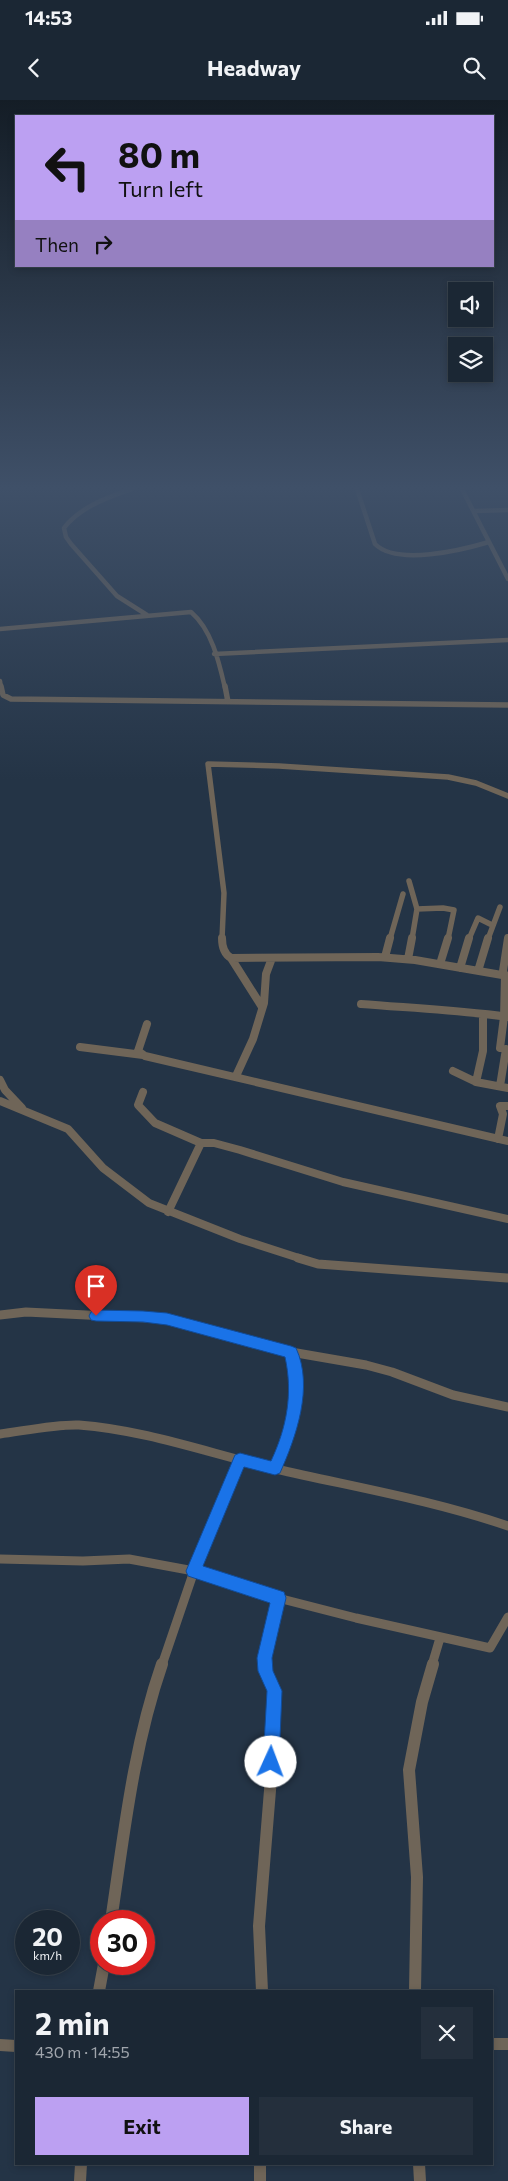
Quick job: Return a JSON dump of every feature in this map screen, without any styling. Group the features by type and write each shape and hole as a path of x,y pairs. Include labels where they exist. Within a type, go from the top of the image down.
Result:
{"street":[{"path":"108,586 117,596 147,615"},
{"path":"0,629 186,611 197,615 214,654 225,685 228,702"},
{"path":"214,654 508,640"},
{"path":"0,681 3,696 11,700 508,705"},
{"path":"262,1007 231,958 223,951 224,893 208,764 286,765 396,775 442,776 474,783 508,796"},
{"path":"408,959 417,909 409,881"},
{"path":"385,957 403,894"},
{"path":"478,971 492,925 500,907"},
{"path":"417,909 443,908 454,910 448,940 440,964"},
{"path":"460,968 471,932 478,918 492,925"},
{"path":"500,1086 505,1048 506,1017 507,976 503,971 508,937"},
{"path":"231,958 385,957 408,959 507,976"},
{"path":"236,1076 253,1039 264,1004 268,986 266,971 272,958"},
{"path":"361,1004 506,1017"},
{"path":"476,1082 483,1051 483,1014"},
{"path":"145,1056 138,1051 148,1024"},
{"path":"484,1040 505,1048"},
{"path":"80,1047 145,1056 508,1141"},
{"path":"483,1051 505,1048"},
{"path":"453,1071 476,1082 508,1088"},
{"path":"0,1080 16,1102 26,1111"},
{"path":"143,1092 138,1105 155,1123 201,1143 214,1143 240,1150 343,1182 508,1219"},
{"path":"0,1101 68,1129 102,1168 149,1203 240,1239 318,1264 508,1277"},
{"path":"498,1139 502,1114 500,1106 508,1106"},
{"path":"168,1212 201,1143"},
{"path":"0,1315 26,1312 143,1316 167,1319 291,1352 366,1365 392,1372 453,1395 508,1407"},
{"path":"275,1469 291,1426 295,1402 297,1379 291,1352"},
{"path":"0,1434 77,1425 159,1439 275,1469 414,1498 467,1512 508,1526"},
{"path":"113,1910 136,1755 149,1702 194,1571 240,1459"},
{"path":"0,1558 83,1561 129,1558 194,1571 278,1598 356,1618 490,1648 508,1618"},
{"path":"262,1990 259,1926 270,1778 274,1691 266,1671 265,1658 278,1598"},
{"path":"415,1990 417,1877 409,1770 422,1702 440,1638"},
{"path":"99,1990 102,1975"},
{"path":"493,2044 508,2044"},
{"path":"0,2045 15,2046"},
{"path":"80,2181 81,2165"},
{"path":"260,2165 260,2181"},
{"path":"419,2165 420,2181"}],"route":[{"path":"96,1316 143,1316 167,1319 199,1326 251,1343 291,1352 297,1379 295,1402 291,1426 275,1469 240,1459 194,1571 278,1598 265,1658 266,1671 274,1691 271,1762"}]}
